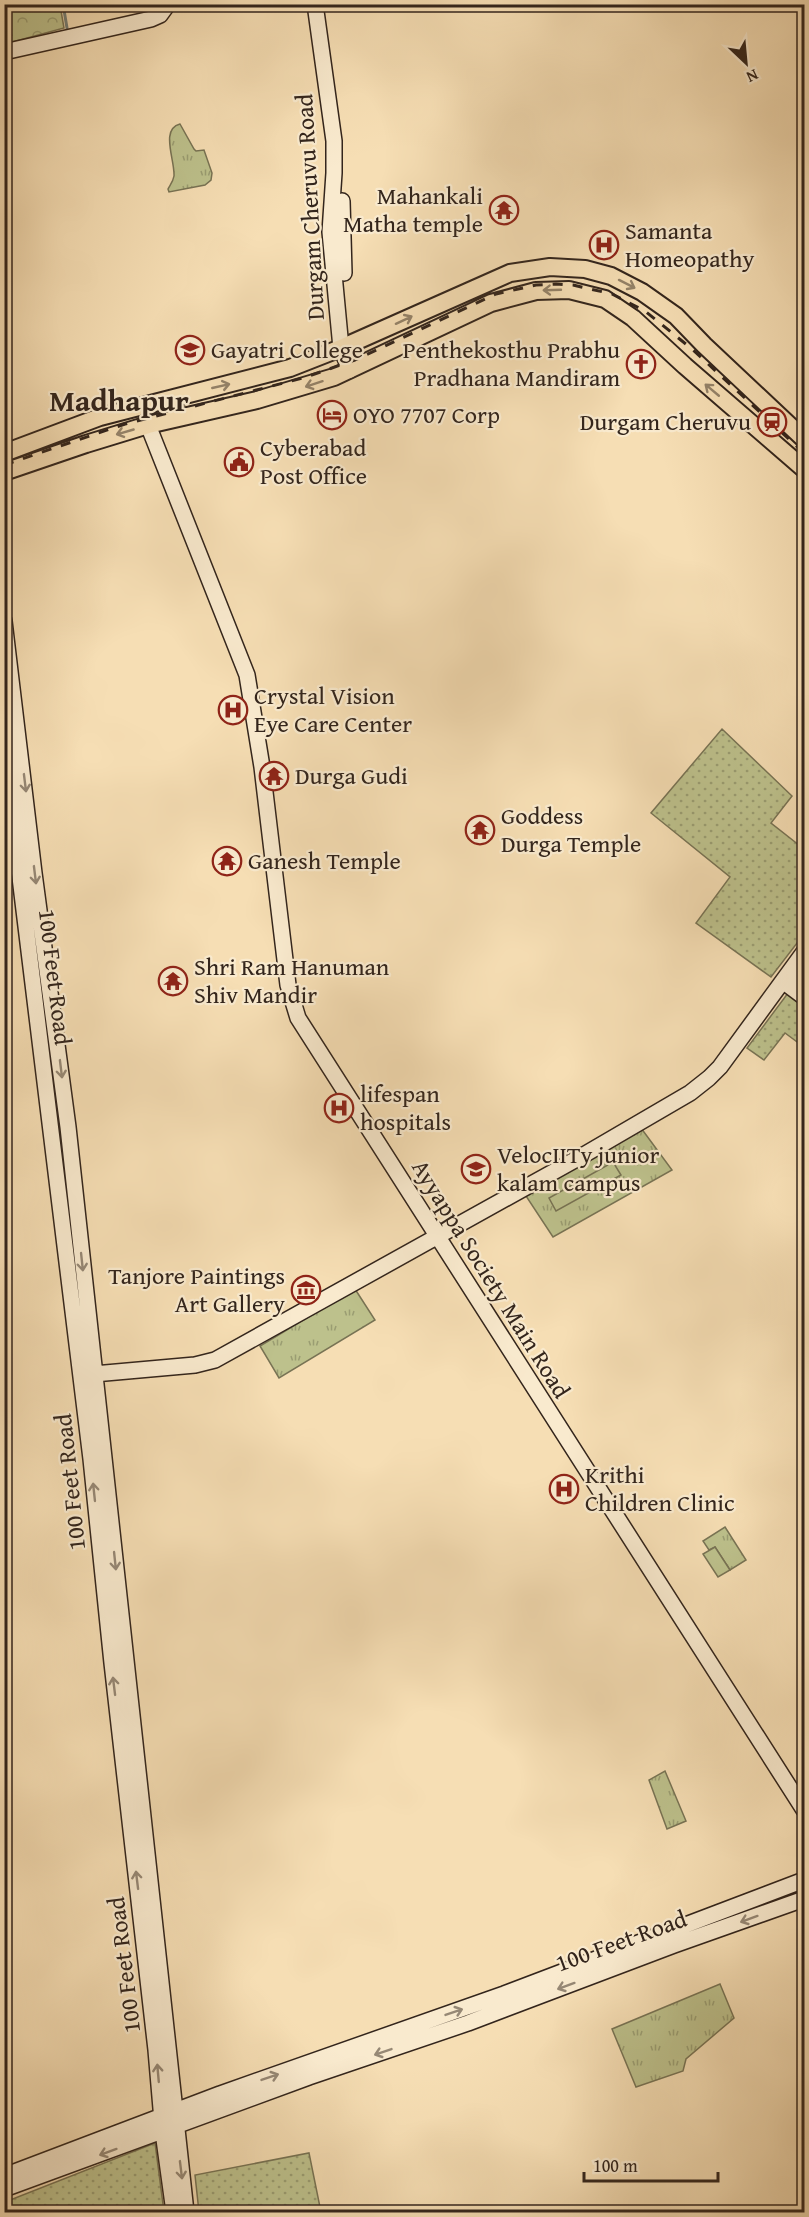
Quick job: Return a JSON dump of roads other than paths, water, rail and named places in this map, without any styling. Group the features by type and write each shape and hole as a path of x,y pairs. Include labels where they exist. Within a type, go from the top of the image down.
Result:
{"main road":[{"path":"151,19 158,4"},
{"path":"4,51 151,19 160,15 168,4"},
{"name":"Durgam Cheruvu Road","path":"315,4 339,140"},
{"name":"Durgam Cheruvu Road","path":"325,4 339,140 330,232 346,346 355,368"},
{"path":"4,453 100,417 290,368 346,346 510,273 550,267 585,269 628,283 676,316 804,439"},
{"path":"4,472 148,425 296,390 355,368 491,303 536,291 577,291 605,299 633,318 804,469"},
{"name":"Ayyappa Society Main Road","path":"148,425 247,675 262,766 286,972 291,1001 298,1018 804,1810"},
{"name":"100 Feet Road","path":"4,621 29,817 17,843 169,2122"},
{"name":"100 Feet Road","path":"4,746 9,820 17,843 68,1127 169,2122"},
{"path":"9,820 29,817"},
{"path":"94,1374 195,1365 215,1360 582,1156 703,1083 720,1067 804,952"},
{"path":"787,977 804,982"},
{"path":"787,977 804,997"},
{"name":"100 Feet Road","path":"169,2122 220,2094 504,1994 804,1880"},
{"name":"100 Feet Road","path":"169,2122 468,2023 804,1899"},
{"path":"651,1937 656,1952"},
{"path":"4,2176 169,2122"},
{"path":"4,2189 169,2122"},
{"path":"169,2122 174,2212"},
{"path":"169,2122 186,2212"}],"waterway":[{"path":"63,4 67,28"}],"railway":[{"path":"4,465 125,424 303,378 355,360 496,294 536,285 556,284 573,285 612,294 645,311 692,349 804,453"}],"place":[{"name":"Mahankali Matha temple","path":"504,210"},
{"name":"Samanta Homeopathy","path":"604,245"},
{"name":"Gayatri College","path":"190,350"},
{"name":"Penthekosthu Prabhu Pradhana Mandiram","path":"641,364"},
{"name":"OYO 7707 Corp","path":"332,415"},
{"name":"Durgam Cheruvu","path":"772,422"},
{"name":"Cyberabad Post Office","path":"239,462"},
{"name":"Crystal Vision Eye Care Center","path":"233,710"},
{"name":"Durga Gudi","path":"274,776"},
{"name":"Goddess Durga Temple","path":"480,830"},
{"name":"Ganesh Temple","path":"227,861"},
{"name":"Shri Ram Hanuman Shiv Mandir","path":"173,981"},
{"name":"lifespan hospitals","path":"339,1108"},
{"name":"VelocIITy junior kalam campus","path":"476,1169"},
{"name":"Tanjore Paintings Art Gallery","path":"306,1290"},
{"name":"Krithi Children Clinic","path":"564,1489"}],"district":[{"name":"Madhapur","path":"119,401"}]}
